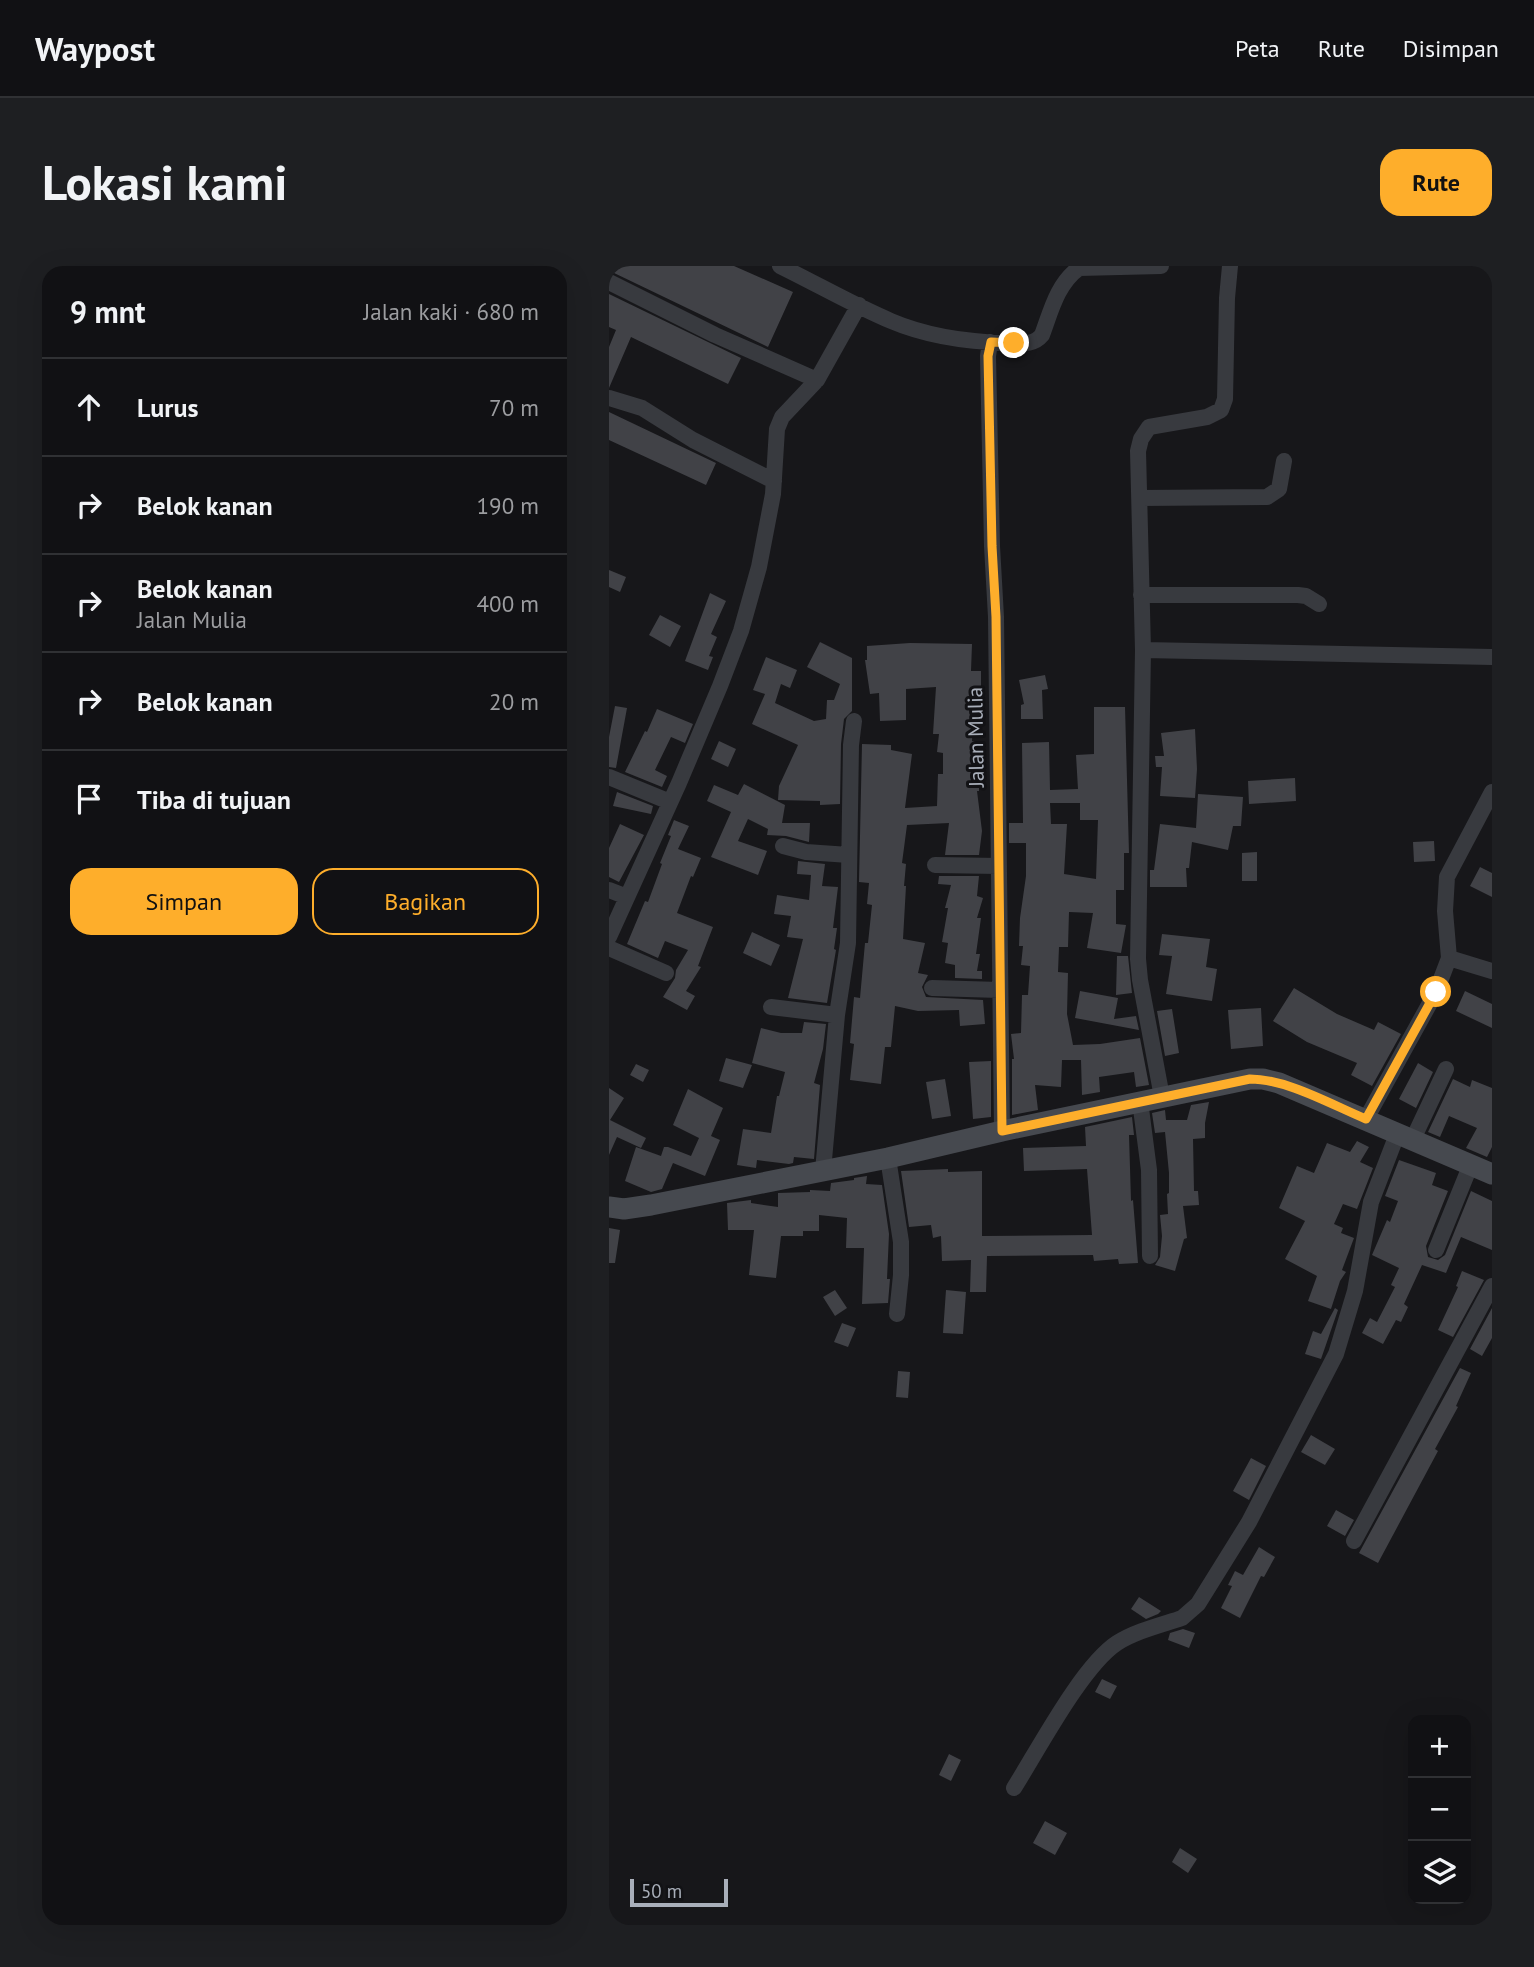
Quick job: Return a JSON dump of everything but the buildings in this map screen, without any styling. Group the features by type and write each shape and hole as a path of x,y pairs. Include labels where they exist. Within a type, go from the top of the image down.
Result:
{"main road":[{"path":"609,1207 624,1209 651,1205 823,1171 1234,1080 1263,1079 1366,1119 1492,1174"}],"street":[{"path":"779,266 891,321 922,331 991,342 1031,343 1042,335 1059,290 1076,267 1161,266"},
{"path":"1162,1097 1138,959 1143,650 1139,451 1141,439 1149,427 1215,415 1224,404 1230,266"},
{"path":"609,282 715,335 817,380"},
{"path":"609,937 670,802 741,631 759,567 774,481 775,439 782,417 817,380 859,304"},
{"name":"Jalan Mulia","path":"991,342 988,356 996,617 1002,1131"},
{"path":"609,398 642,408 693,440 774,481"},
{"path":"1140,498 1267,497 1279,489 1284,461"},
{"path":"1141,595 1298,595 1319,604"},
{"path":"1143,650 1492,657"},
{"path":"823,1171 837,1015 848,943 853,721"},
{"path":"609,777 670,802"},
{"path":"1366,1119 1436,992 1449,958 1445,911 1447,877 1488,810 1492,792"},
{"path":"783,846 833,855 849,855"},
{"path":"935,865 999,866"},
{"path":"609,890 627,897"},
{"path":"609,948 666,973"},
{"path":"1449,958 1492,971"},
{"path":"932,988 1000,990"},
{"path":"771,1007 837,1015"},
{"path":"1014,1788 1072,1696 1099,1659 1127,1637 1190,1613 1249,1522 1336,1354 1357,1284 1371,1202 1405,1136 1446,1069"},
{"path":"1140,1101 1149,1170 1150,1256"},
{"path":"888,1157 901,1242 897,1314"},
{"path":"1437,1251 1471,1164"},
{"path":"1354,1541 1492,1286"}],"route":[{"path":"1014,343 991,342 988,356 996,617 1002,1131 1234,1080 1250,1079 1279,1083 1366,1119 1436,992"}]}
